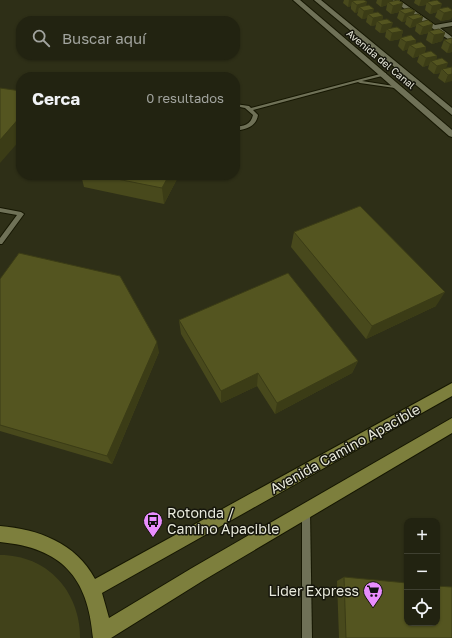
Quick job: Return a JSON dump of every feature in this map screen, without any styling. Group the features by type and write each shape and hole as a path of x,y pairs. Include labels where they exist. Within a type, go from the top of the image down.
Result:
{"street":[{"name":"Avenida del Canal","path":"296,0 384,74 452,134"},
{"name":"Avenida del Canal","path":"317,0 452,112"},
{"path":"395,0 452,40"},
{"path":"434,27 452,24"},
{"path":"401,89 409,86 420,86"},
{"name":"Avenida Camino Apacible","path":"91,590 452,389"},
{"path":"0,534 32,537 61,551 76,566 91,590 98,610 102,635 306,511 452,425"}],"lane":[{"path":"240,106 251,109 384,74"},
{"path":"356,82 401,89"},
{"path":"240,128 247,127 254,122 256,115 251,109"},
{"path":"0,210 21,214 0,242"},
{"path":"306,511 307,638"}],"shaded area":[{"path":"0,555 32,561 46,569 58,579 67,591 74,605 80,638 0,638"}],"building":[{"path":"364,0 367,2 357,5 352,1"},
{"path":"398,0 403,3 393,6 388,2"},
{"path":"437,0 442,4 432,6 427,2"},
{"path":"369,5 374,9 364,11 359,7"},
{"path":"448,7 452,11 444,13 438,9"},
{"path":"409,8 415,11 405,14 399,10"},
{"path":"378,12 383,16 373,18 368,14"},
{"path":"418,14 423,17 413,20 407,16"},
{"path":"387,19 393,23 382,25 377,21"},
{"path":"428,20 433,24 423,27 417,23"},
{"path":"397,27 403,31 392,33 387,29"},
{"path":"439,29 445,33 434,35 429,31"},
{"path":"411,35 416,40 406,42 400,38"},
{"path":"452,38 452,44 444,40"},
{"path":"421,42 426,47 416,49 410,45"},
{"path":"431,51 437,56 426,58 420,54"},
{"path":"442,58 448,63 437,66 431,61"},
{"path":"452,67 452,74 448,75 442,69"},
{"path":"0,88 16,90 16,122 0,140"},
{"path":"122,180 166,180 162,188"},
{"path":"360,206 445,292 372,326 294,232"},
{"path":"19,253 120,276 157,342 107,456 0,425 0,279"},
{"path":"288,273 358,361 277,403 258,373 221,391 179,320"},
{"name":"Lider Express","path":"344,577 404,583 404,626 440,626 440,586 452,587 452,638 346,638"}],"place":[{"name":"Rotonda / Camino Apacible","path":"153,538"},
{"name":"Lider Express","path":"373,608"}]}
